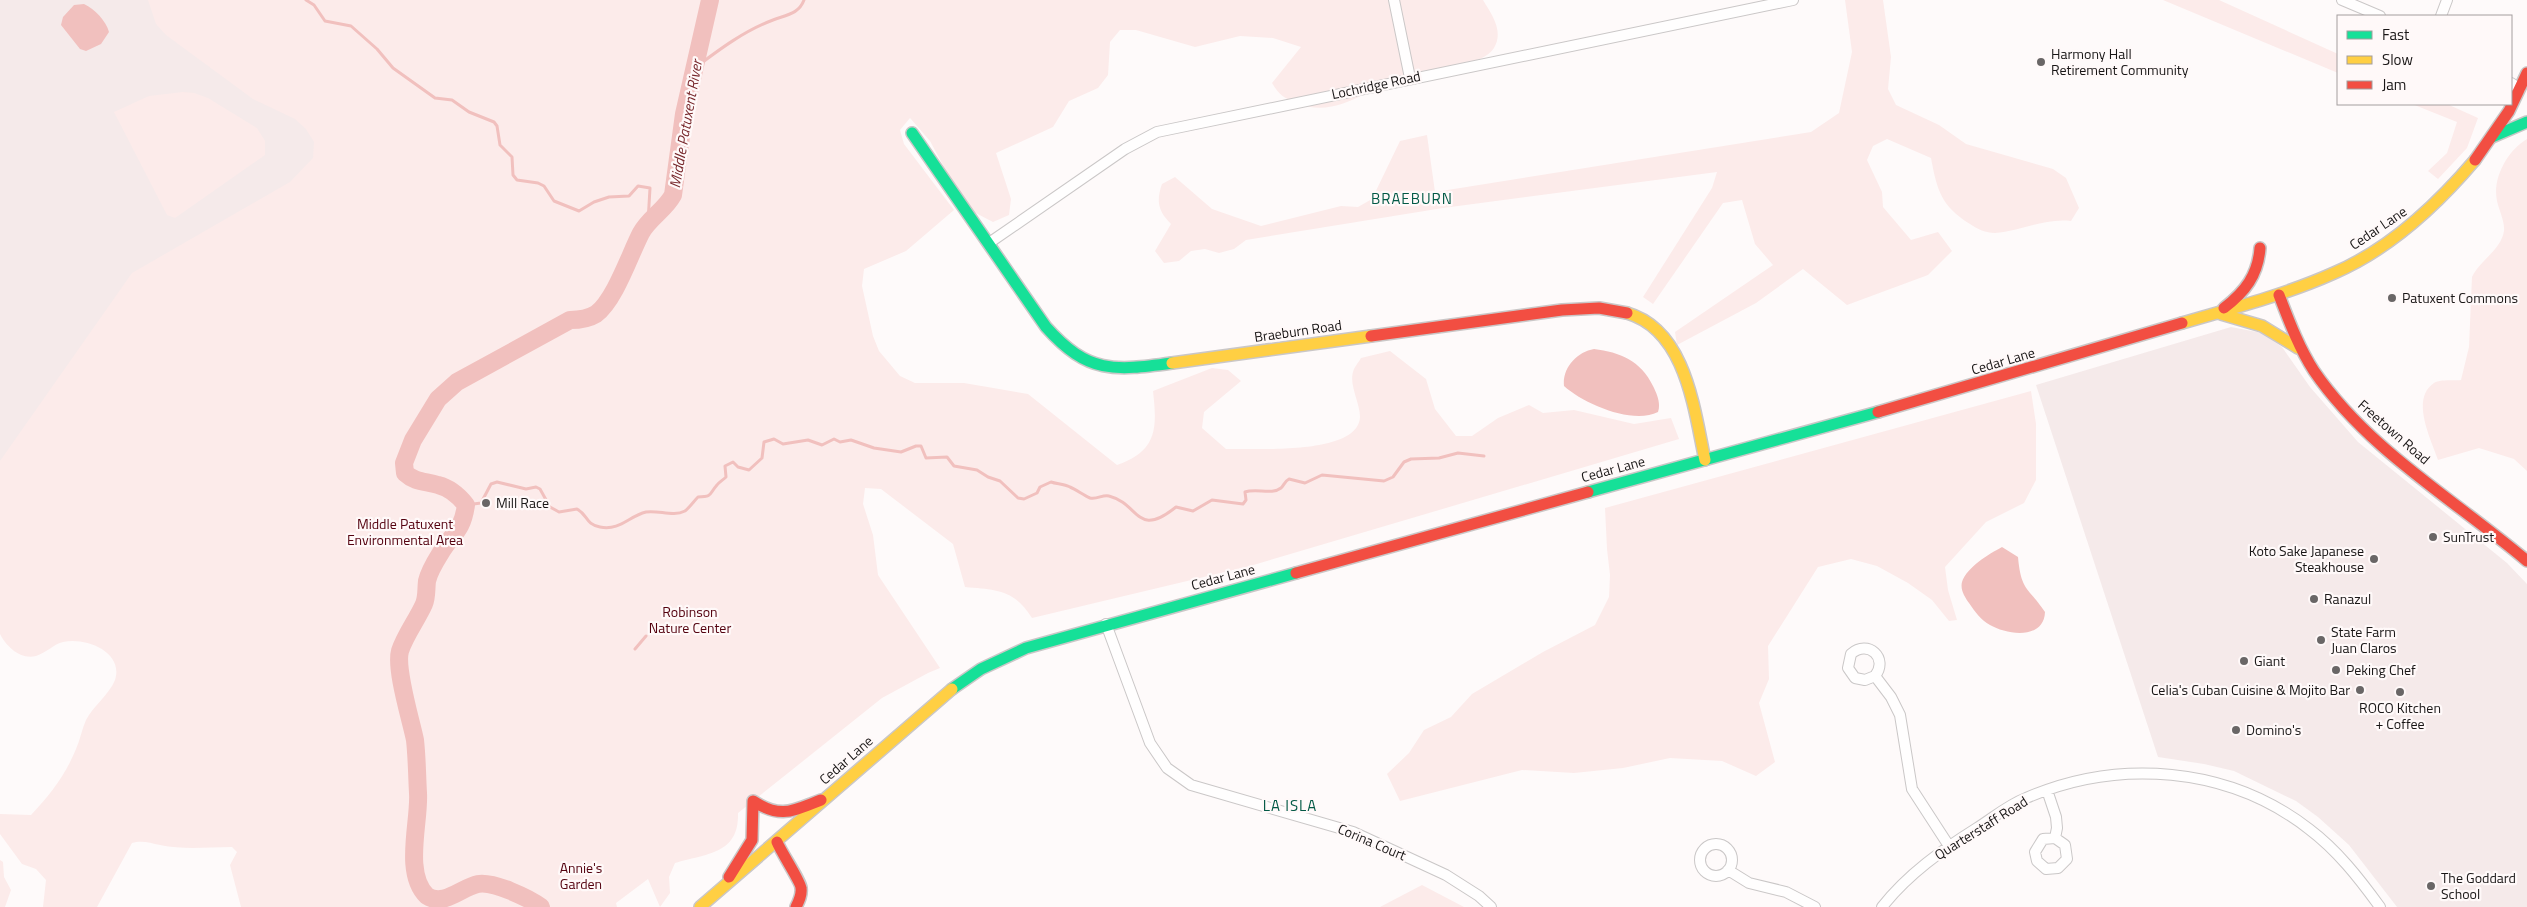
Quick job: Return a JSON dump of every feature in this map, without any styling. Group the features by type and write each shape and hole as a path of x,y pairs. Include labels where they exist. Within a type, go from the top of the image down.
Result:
{"main road":[{"name":"Cedar Lane","path":"2512,101 2527,73"},
{"name":"Cedar Lane","path":"700,907 937,701 981,668 1026,648 1106,624 2041,366 2280,295 2335,272 2382,246 2408,228 2451,188 2492,137 2510,105"},
{"path":"2492,137 2527,122"},
{"name":"Braeburn Road","path":"912,133 1046,327 1064,347 1093,364 1116,369 1562,310 1601,308 1626,312 1655,327 1664,335 1678,356 1684,373 1705,460"},
{"path":"2218,313 2242,295 2250,286 2257,271 2260,248"},
{"name":"Freetown Road","path":"2280,295 2293,333 2303,352 2329,390 2374,438 2527,561"},
{"path":"2218,313 2260,323 2286,338 2303,352"},
{"path":"722,889 752,840 753,801 767,811 778,814 827,797"},
{"path":"777,842 787,865 800,881 801,897 796,907"}],"street":[{"path":"1394,0 1410,78"},
{"name":"Lochridge Road","path":"988,243 1125,149 1157,132 1793,0"},
{"path":"2342,0 2378,15"},
{"path":"2441,15 2447,0"},
{"name":"Corina Court","path":"1106,624 1150,743 1160,761 1178,777 1206,791 1354,832 1446,875 1479,896 1491,907"},
{"path":"1875,676 1891,698 1900,715 1912,788 1949,846"},
{"name":"Quarterstaff Road","path":"1882,907 1911,876 1949,846 2011,806 2047,790 2076,781 2122,773 2178,775 2229,787 2267,802 2308,828 2337,853 2380,907"},
{"path":"2047,790 2056,817 2057,828 2055,838"},
{"path":"1728,870 1749,883 1786,892 1815,907"}],"shaded area":[{"path":"0,0 669,0 0,468"},
{"path":"84,4 100,16 109,32 101,44 86,51 80,49 61,25 63,17 74,5"},
{"path":"2231,327 2262,333 2282,347 2310,387 2358,442 2507,563 2527,584 2527,907 2397,907 2349,845 2318,817 2296,801 2234,771 2158,757 2036,385"},
{"path":"1594,349 1621,355 1636,364 1648,377 1653,386 1659,402 1658,412 1636,416 1609,411 1596,406 1564,386 1565,373 1572,362 1582,354"},
{"path":"2002,547 2018,557 2023,583 2045,612 2043,621 2032,631 2015,633 1990,625 1976,613 1962,591 1962,582 1973,566"}],"green space":[{"path":"148,0 1483,0 1496,23 1498,35 1494,48 1488,54 1479,59 1456,66 1411,73 1342,104 1327,107 1312,107 1285,98 1272,83 1301,47 1273,38 1240,36 1195,47 1136,30 1120,30 1110,42 1108,75 1098,88 1069,101 1053,127 996,153 1011,199 1009,215 993,222 966,208 930,141 910,118 900,130 904,144 954,210 906,251 864,269 862,286 873,336 879,351 900,376 915,383 964,383 1028,394 1117,465 1140,453 1152,436 1155,416 1153,391 1212,368 1228,370 1241,381 1204,412 1202,428 1226,449 1303,447 1324,444 1342,438 1355,430 1360,417 1352,383 1354,368 1361,358 1390,351 1426,379 1435,409 1456,436 1472,436 1498,418 1529,405 1543,413 1574,410 1634,424 1671,418 1679,439 1250,566 1032,618 1025,608 1011,596 995,590 965,587 953,544 881,489 865,488 863,504 873,535 878,575 940,668 882,698 738,813 737,827 733,837 719,850 675,863 669,877 670,893 660,907 648,879 616,903 617,907 241,907 230,865 237,852 232,847 169,847 139,842 132,843 97,907 43,907 46,880 36,869 22,864 0,834 0,814 31,815 45,800 72,758 86,720 115,680 116,670 109,654 92,644 72,641 63,642 40,655 30,657 14,651 0,634 0,461 132,273 290,182 313,158 314,142 306,129 295,119 253,99 166,35 156,24"},
{"path":"1845,0 1883,0 1891,57 1888,89 1896,105 1939,125 1966,144 2053,169 2066,178 2079,208 2071,221 2051,221 1995,233 1979,229 1960,217 1946,204 1938,188 1931,158 1887,139 1873,146 1867,160 1882,192 1883,207 1911,240 1938,232 1952,251 1928,275 1847,305 1803,269 1756,303 1677,345 1675,332 1773,265 1755,244 1742,200 1723,203 1653,304 1643,297 1712,188 1717,172 1443,208 1246,240 1234,249 1219,253 1205,249 1191,251 1179,261 1164,263 1155,251 1171,224 1163,215 1159,206 1160,190 1162,184 1175,177 1212,209 1261,226 1341,206 1358,207 1372,199 1400,141 1427,135 1435,192 1811,132 1839,113 1852,52"},
{"path":"2163,0 2219,0 2337,54 2337,73"},
{"path":"183,92 194,93 208,98 257,128 265,141 265,155 175,218 167,215 114,112 149,96"},
{"path":"2414,105 2449,105 2478,118 2467,148 2438,179 2428,171 2447,153 2457,122"},
{"path":"2527,139 2527,471 2514,459 2479,448 2438,460 2424,420 2424,399 2427,390 2434,383 2461,380 2469,347 2472,277 2499,244 2504,231 2496,192 2499,174 2508,157"},
{"path":"2031,391 2036,424 2036,480 2024,503 1986,522 1945,567 1948,590 1957,620 1949,621 1932,600 1908,583 1877,566 1851,559 1818,567 1768,646 1769,679 1759,703 1775,762 1756,776 1722,761 1670,758 1623,768 1574,773 1522,770 1400,801 1387,774 1409,753 1424,730 1451,717 1472,694 1543,652 1595,625 1609,597 1610,575 1605,508"},
{"path":"0,860 3,862 4,877 11,890 5,907 0,907"},
{"path":"1422,885 1464,907 1380,907"}],"waterway":[{"path":"306,0 314,5 325,21 351,26 377,49 393,68 435,98 452,100 469,112 494,122 497,126 500,145 512,157 513,175 517,180 538,183 544,186 554,201 579,211 594,202 609,197 629,196 638,186 650,188 648,222"},
{"name":"Middle Patuxent River","path":"541,907 511,891 485,884 472,886 446,898 433,899 427,896 420,886 416,874 414,861 418,805 416,753 415,740 401,682 400,651 424,604 427,581 431,571 444,547 462,522 466,505 450,490 409,476 405,473 404,463 413,440 438,399 457,382 570,320 593,316 610,298 641,233 673,195 684,114 710,0"},
{"path":"696,67 742,35 762,24 795,11 802,5 804,0"},
{"path":"466,505 481,503 491,484 497,482 526,489 536,487 540,489 550,507 559,512 577,509 589,522 600,527 613,527 646,512 680,513 687,510 698,497 710,494 726,477 725,466 733,462 738,467 749,470 762,458 764,442 774,439 783,444 808,440 822,445 834,439 840,442 851,440 874,448 901,452 921,446 926,458 947,457 954,466 977,470 988,477 1000,481 1018,498 1024,499 1037,493 1040,487 1051,482 1068,486 1090,498 1109,496 1119,500 1145,520 1153,520 1163,516 1176,507 1193,511 1212,500 1243,504 1246,500 1245,492 1277,490 1289,479 1305,483 1322,475 1384,481 1393,477 1404,462 1411,459 1439,458 1458,453 1484,456"},
{"path":"635,649 646,636"}],"traffic: fast":[{"path":"2492,137 2527,122"},
{"path":"912,133 1046,327 1061,342 1075,354 1103,366 1118,368 1172,363"},
{"path":"1588,492 1878,412"},
{"path":"952,689 981,669 1026,648 1296,573"}],"traffic: slow":[{"path":"2182,323 2297,288 2355,263 2374,252 2411,225 2444,194 2475,160"},
{"path":"1627,313 1647,322 1663,336 1675,354 1691,396 1705,460"},
{"path":"2221,314 2262,326 2298,348"},
{"path":"1172,363 1371,336"},
{"path":"700,907 952,689"}],"traffic: jam":[{"path":"2512,105 2527,73"},
{"path":"2475,160 2512,105"},
{"path":"2224,308 2238,296 2249,282 2259,258 2260,248"},
{"path":"2279,295 2299,344 2314,371 2360,425 2414,473 2527,561"},
{"path":"1371,336 1562,310 1599,308 1627,313"},
{"path":"1878,412 2182,323"},
{"path":"1296,573 1588,492"},
{"path":"753,801 771,810 787,811 821,800"},
{"path":"729,877 752,840 753,801"},
{"path":"777,842 800,885 801,896 796,907"}],"place":[{"name":"Harmony Hall Retirement Community","path":"2041,62"},
{"name":"Patuxent Commons","path":"2392,298"},
{"name":"Mill Race","path":"486,503"},
{"name":"SunTrust","path":"2433,537"},
{"name":"Koto Sake Japanese Steakhouse","path":"2374,559"},
{"name":"Ranazul","path":"2314,599"},
{"name":"State Farm Juan Claros","path":"2321,640"},
{"name":"Giant","path":"2244,661"},
{"name":"Peking Chef","path":"2336,670"},
{"name":"Celia's Cuban Cuisine & Mojito Bar","path":"2360,690"},
{"name":"ROCO Kitchen + Coffee","path":"2400,692"},
{"name":"Domino's","path":"2236,730"},
{"name":"The Goddard School","path":"2431,886"}],"district":[{"name":"BRAEBURN","path":"1412,199"},
{"name":"LA ISLA","path":"1290,806"}],"park label":[{"name":"Middle Patuxent Environmental Area","path":"405,532"},
{"name":"Robinson Nature Center","path":"690,620"},
{"name":"Annie's Garden","path":"581,876"}]}
